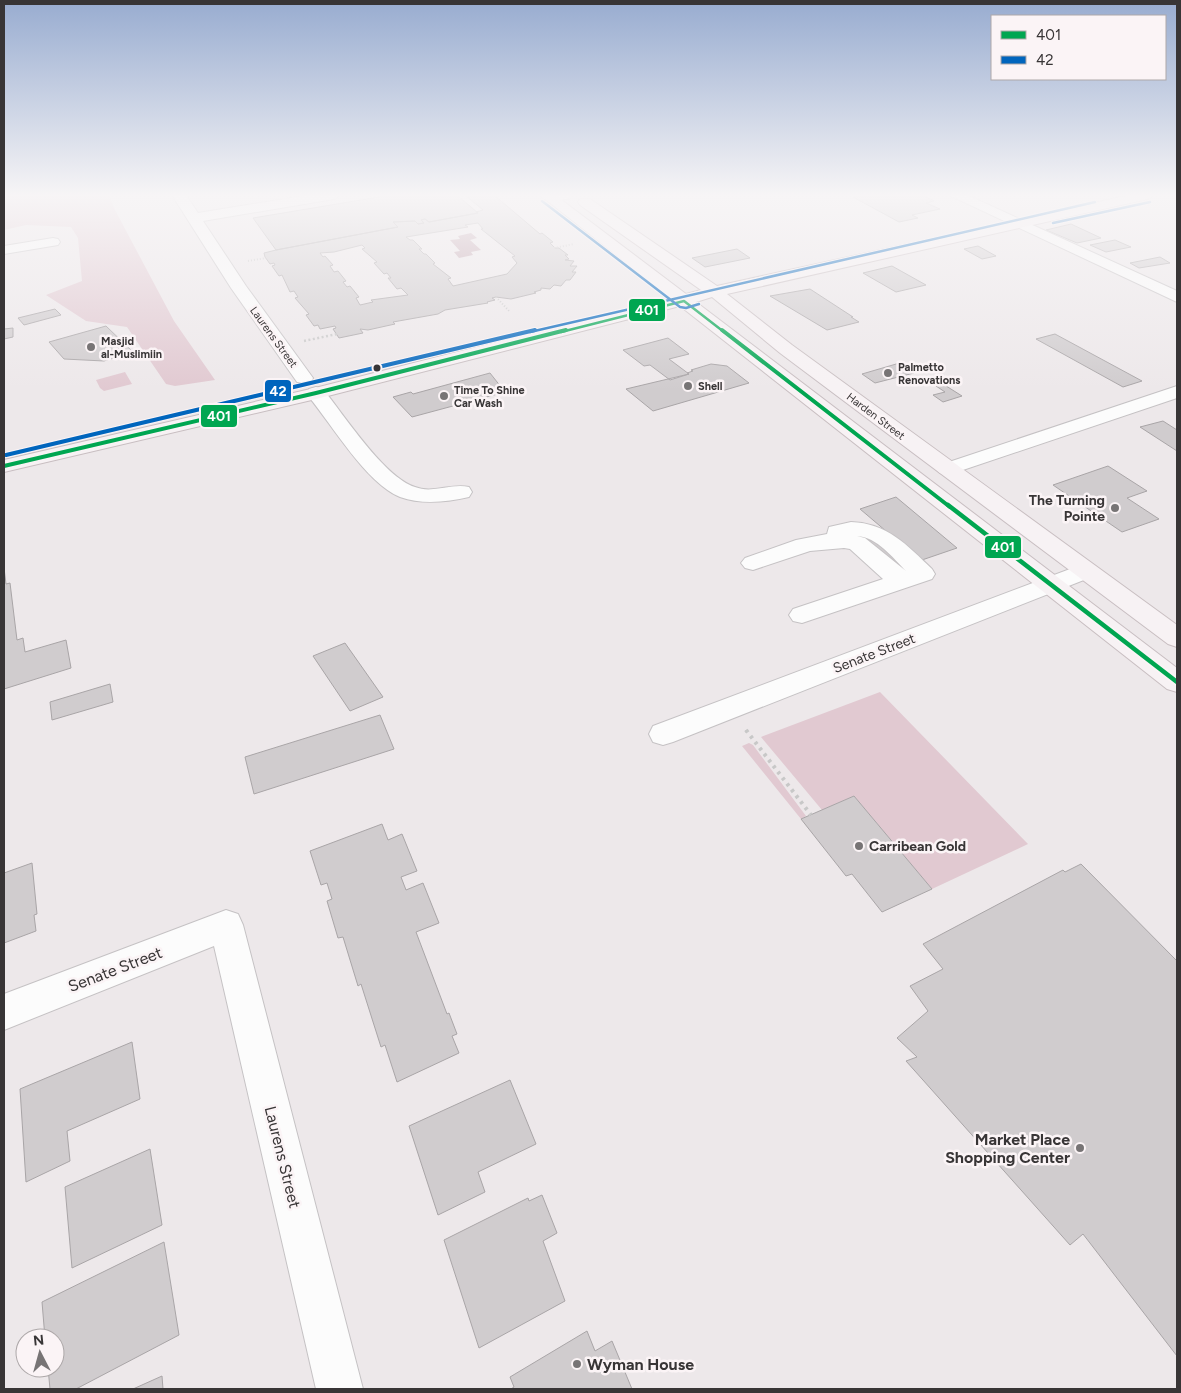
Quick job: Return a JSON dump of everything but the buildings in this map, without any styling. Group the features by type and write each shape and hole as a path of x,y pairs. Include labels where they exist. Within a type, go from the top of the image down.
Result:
{"main road":[{"name":"Harden Street","path":"631,260 1177,682"},
{"name":"Harden Street","path":"667,260 715,292 786,349 1177,638"},
{"path":"677,295 698,282 798,260"},
{"path":"4,466 310,386 677,295 715,292 856,260"},
{"path":"4,448 310,386"}],"street":[{"name":"Laurens Street","path":"221,260 310,386 383,475 406,492 429,496 461,492"},
{"path":"1094,260 1177,297"},
{"path":"947,469 1177,392"},
{"path":"1152,400 1170,411"},
{"path":"753,563 810,544 842,540 857,543 900,581 802,615"},
{"name":"Senate Street","path":"663,734 1086,571"},
{"name":"Laurens Street","path":"226,925 340,1389"},
{"name":"Senate Street","path":"4,1012 226,925"}],"path":[{"path":"496,297 510,312"},
{"path":"300,342 337,334"},
{"path":"763,752 811,815"}],"shaded area":[{"path":"80,260 142,260 174,321 215,380 175,386 166,384 127,327 86,321 46,295 82,281"},
{"path":"125,372 132,384 104,391 96,380"},
{"path":"880,692 1028,844 932,889 854,796 822,810 761,737"},
{"path":"749,743 753,745 806,816 801,819 742,746"}],"transit line":[{"name":"42","path":"619,260 680,307 686,308 699,304"},
{"name":"42","path":"6,455 835,260"},
{"name":"401","path":"4,466 316,393 684,301 1177,682"}],"place":[{"name":"Masjid al-Muslimiin","path":"91,347"},
{"name":"Palmetto Renovations","path":"888,373"},
{"name":"Shell","path":"688,386"},
{"name":"Time To Shine Car Wash","path":"444,396"},
{"name":"The Turning Pointe","path":"1115,508"},
{"name":"Carribean Gold","path":"859,846"},
{"name":"Market Place Shopping Center","path":"1080,1148"},
{"name":"Wyman House","path":"577,1364"}]}
